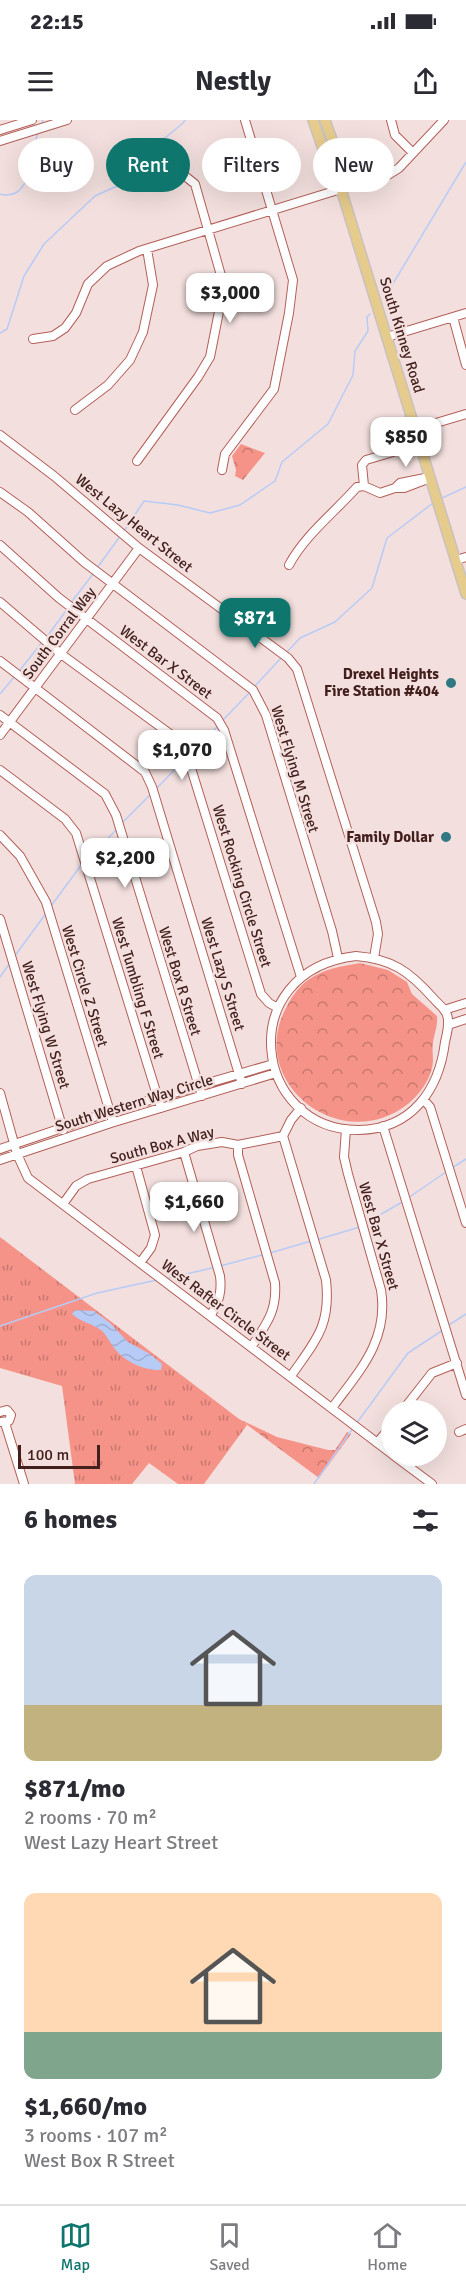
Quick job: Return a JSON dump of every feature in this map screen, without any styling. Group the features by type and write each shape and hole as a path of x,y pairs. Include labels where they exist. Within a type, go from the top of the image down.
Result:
{"main road":[{"name":"South Kinney Road","path":"313,120 319,138"},
{"name":"South Kinney Road","path":"326,120 332,138"},
{"name":"South Kinney Road","path":"342,192 466,594"}],"street":[{"path":"0,130 32,120"},
{"path":"0,141 67,120"},
{"path":"222,470 225,454 274,389 293,280 245,120"},
{"path":"391,120 395,135 412,153"},
{"path":"394,171 444,120"},
{"path":"137,461 210,357 224,286 195,184 190,180"},
{"path":"33,339 53,336 65,328 76,313 88,284 107,266 147,249 332,192"},
{"path":"75,410 108,386 130,360 143,332 153,285 147,249"},
{"path":"387,337 466,313"},
{"path":"453,317 466,364"},
{"path":"416,429 466,414"},
{"name":"West Lazy Heart Street","path":"0,435 54,476 140,548 288,658 297,669 376,922 378,934 374,958"},
{"path":"364,486 362,465 366,460 393,452"},
{"path":"289,566 308,536 336,511 357,487 364,486 380,493 395,488 400,483 430,477"},
{"name":"West Flying M Street","path":"0,492 113,584 253,690 266,715 332,931 338,958"},
{"name":"West Bar X Street","path":"0,545 59,598 217,718 225,730 301,977"},
{"name":"South Corral Way","path":"0,735 140,548"},
{"path":"456,560 466,557"},
{"name":"West Rocking Circle Street","path":"0,602 61,654 177,740 186,752 261,994 269,1003 278,1008"},
{"name":"West Lazy S Street","path":"0,661 144,772 152,787 242,1084"},
{"name":"West Box R Street","path":"0,715 105,794 116,815 202,1096"},
{"name":"West Tumbling F Street","path":"0,770 65,819 76,833 161,1108"},
{"name":"West Circle Z Street","path":"0,835 20,856 46,902 113,1122"},
{"name":"West Flying W Street","path":"0,919 66,1138"},
{"path":"356,956 374,958 395,965 414,977 447,1012 448,1025 442,1065 438,1077 424,1100 398,1120 371,1129 346,1129 322,1122 301,1108 286,1092 273,1064 271,1032 284,996 301,977 318,965 338,958 356,956"},
{"path":"444,1010 466,1003"},
{"path":"448,1025 466,1019"},
{"name":"South Western Way Circle","path":"0,1149 109,1112 273,1064"},
{"name":"South Western Way Circle","path":"0,1160 113,1122 276,1073"},
{"name":"West Rafter Circle Street","path":"0,1096 17,1154 28,1178 381,1446"},
{"path":"424,1100 430,1107 466,1223"},
{"path":"291,1376 316,1341 325,1322 328,1300 326,1280 283,1136 291,1119 301,1108"},
{"path":"383,1126 466,1395"},
{"name":"West Bar X Street","path":"332,1408 375,1349 384,1306 344,1158 346,1129"},
{"name":"South Box A Way","path":"63,1204 76,1186 88,1179 184,1152 197,1146 222,1142 238,1145 283,1136"},
{"path":"238,1145 238,1155 275,1283 276,1298 272,1315 252,1346"},
{"path":"184,1152 220,1276 222,1289 219,1302 211,1315"},
{"path":"136,1166 155,1235 151,1248 140,1263"},
{"path":"411,1400 432,1373 456,1363"},
{"path":"0,1412 5,1410 10,1413 10,1419 2,1422 24,1484"},
{"path":"377,1443 381,1438"},
{"name":"West Rafter Circle Street","path":"408,1466 432,1484"}],"green space":[{"path":"241,444 265,453 243,480 235,476 236,470 232,456"},
{"path":"360,963 388,970 407,982 412,994 437,1016 437,1020 432,1067 428,1079 417,1095 408,1104 382,1118 355,1122 329,1116 307,1104 289,1085 279,1062 277,1036 286,1008 304,983 326,971"},
{"path":"0,1237 247,1425 204,1484 178,1484 149,1463 132,1484 75,1484 62,1386 0,1368"},
{"path":"239,1419 277,1437 328,1450 335,1450 347,1432 351,1434 319,1478"}],"water":[{"path":"75,1310 94,1311 110,1323 128,1342 150,1354 162,1364 161,1370 142,1367 124,1358 101,1330 72,1314"}],"waterway":[{"path":"41,125 43,120"},
{"path":"0,333 7,329 24,276 44,244 95,196 130,180 165,138 185,120"},
{"path":"0,194 11,195 19,191 25,183 38,132"},
{"path":"385,297 466,162"},
{"path":"124,531 144,501 178,505 210,513 240,505 275,481 282,462 328,424 353,375 355,351 368,331 367,317 370,314"},
{"path":"440,499 466,487"},
{"path":"286,653 300,638 335,622 372,588 387,538 433,503"},
{"path":"97,568 121,535"},
{"path":"70,604 93,574"},
{"path":"46,638 68,608"},
{"path":"20,670 43,641"},
{"path":"255,686 282,657"},
{"path":"0,694 15,676"},
{"path":"222,721 250,692"},
{"path":"191,754 219,725"},
{"path":"155,790 185,759"},
{"path":"121,824 152,793"},
{"path":"88,859 116,830"},
{"path":"51,906 82,864"},
{"path":"14,957 47,912"},
{"path":"0,977 10,963"},
{"path":"452,1168 466,1159"},
{"path":"408,1198 446,1172"},
{"path":"364,1224 404,1201"},
{"path":"316,1240 360,1227"},
{"path":"270,1253 311,1241"},
{"path":"220,1266 262,1255"},
{"path":"165,1279 216,1267"},
{"path":"0,1326 97,1293 157,1280"},
{"path":"449,1325 466,1314"},
{"path":"356,1424 408,1353 443,1330"},
{"path":"314,1484 353,1428"}],"place":[{"name":"Drexel Heights Fire Station #404","path":"451,683"},
{"name":"Family Dollar","path":"446,837"}]}
